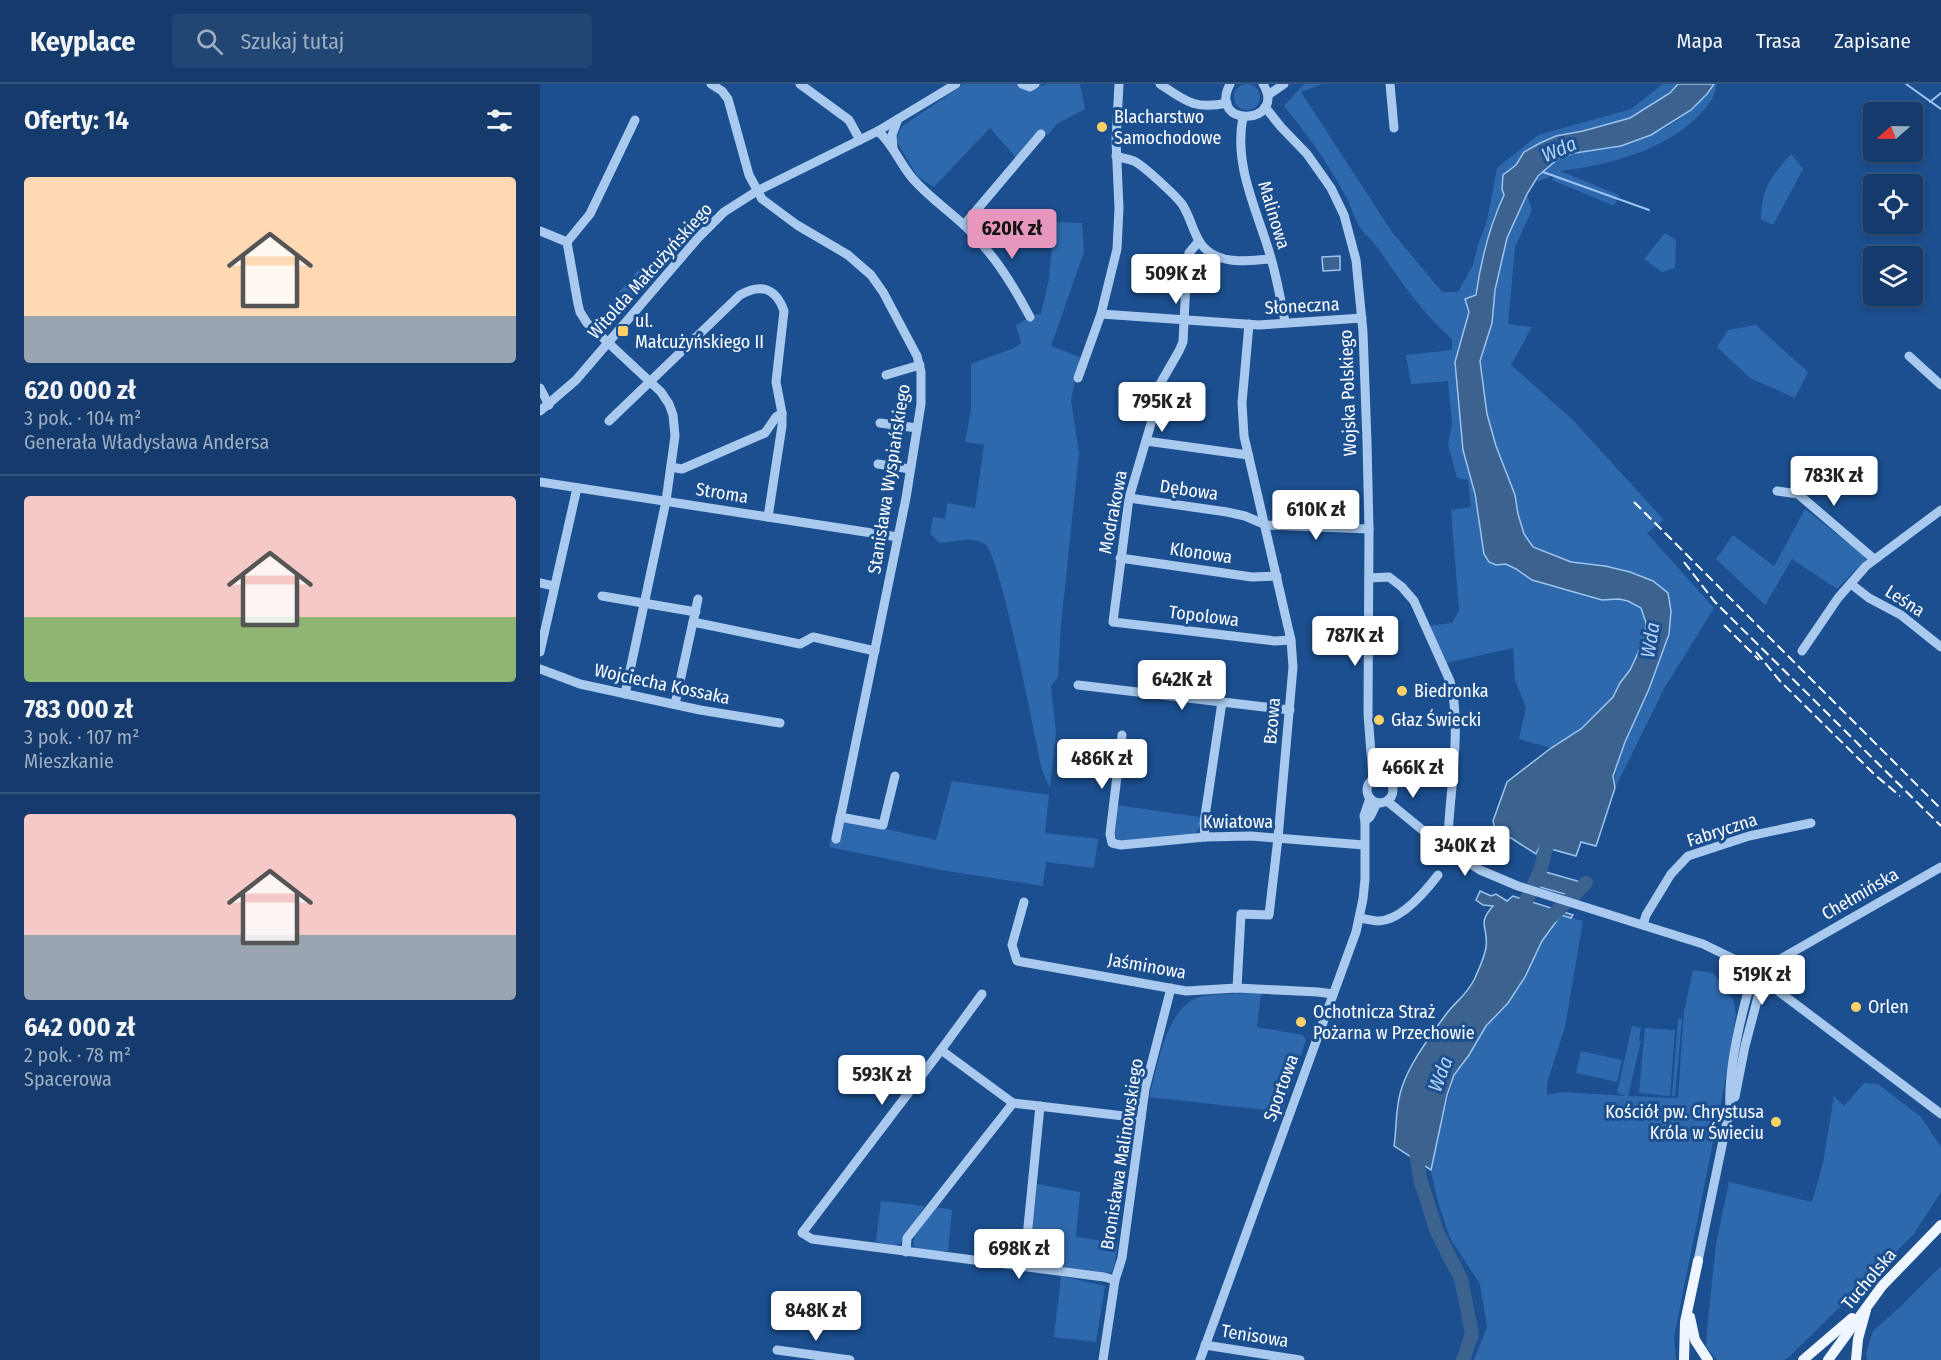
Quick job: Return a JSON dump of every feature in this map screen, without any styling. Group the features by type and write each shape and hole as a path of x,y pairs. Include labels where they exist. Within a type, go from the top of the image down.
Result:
{"main road":[{"name":"Tucholska","path":"1828,1360 1868,1304 1941,1225"},
{"path":"1684,1360 1683,1337 1698,1261"},
{"path":"1803,1360 1868,1304"},
{"path":"1856,1360 1858,1339 1868,1304"},
{"path":"1689,1306 1695,1340 1708,1360"}],"street":[{"path":"711,84 722,91 728,99 749,175 757,191"},
{"path":"800,84 849,120 860,140"},
{"name":"Witolda Małcużyńskiego","path":"540,411 576,380 698,238 724,212 757,191 860,140 956,84"},
{"path":"1022,84 1030,87 1035,84"},
{"path":"1078,378 1101,314 1117,249 1119,208 1116,156 1119,84"},
{"path":"1160,84 1197,105 1227,103"},
{"path":"1265,88 1276,84"},
{"path":"1265,88 1284,84"},
{"path":"1389,84 1394,128"},
{"path":"1226,86 1227,103 1230,109 1243,117 1257,115 1265,107 1265,88"},
{"name":"Wojska Polskiego","path":"1265,107 1321,172 1340,205 1353,243 1356,260 1362,318 1367,420 1368,714 1372,753 1378,778 1392,784 1382,799"},
{"name":"Wojska Polskiego","path":"1257,115 1281,127"},
{"name":"Malinowa","path":"1243,117 1240,140 1245,177 1271,259 1285,322"},
{"path":"894,151 892,135 898,119"},
{"path":"625,694 666,501 675,436 674,415 665,398 587,323 580,312 567,242 590,214 635,120"},
{"path":"878,130 912,178 990,252 1030,317"},
{"path":"964,225 1041,134"},
{"path":"1116,156 1134,161 1175,196 1188,215 1199,241 1207,251 1217,257 1232,261 1271,259"},
{"name":"Stanisława Wyspiańskiego","path":"757,191 762,199 780,213 848,255 871,275 883,292 920,365 922,392 898,537 836,839"},
{"path":"540,231 567,242"},
{"name":"Modrakowa","path":"1113,622 1129,498 1155,411 1156,391 1183,342 1187,261 1189,253 1199,241"},
{"path":"609,421 741,295 757,288 775,294 781,301 784,311 776,382 782,413 768,517"},
{"name":"Słoneczna","path":"1101,314 1249,324 1362,318"},
{"name":"Bzowa","path":"1237,988 1241,914 1269,915 1293,667 1291,640 1244,436 1242,403 1249,324"},
{"path":"1909,356 1941,385"},
{"path":"886,375 920,365"},
{"path":"540,388 549,405"},
{"path":"671,467 682,469 765,433 776,417 782,413"},
{"path":"880,423 917,428"},
{"path":"1146,441 1248,455"},
{"path":"878,464 910,469"},
{"name":"Stroma","path":"540,482 898,537"},
{"path":"540,652 577,488"},
{"path":"1777,491 1798,494 1875,559"},
{"name":"Dębowa","path":"1129,498 1181,504 1245,516 1266,525"},
{"path":"1245,516 1253,511 1260,502"},
{"path":"1802,651 1838,598 1875,559 1941,510"},
{"path":"1266,525 1369,529"},
{"name":"Klonowa","path":"1120,558 1252,577 1277,576"},
{"path":"1369,578 1389,578 1411,596 1453,692 1456,712 1448,839 1442,846"},
{"path":"540,584 554,586"},
{"name":"Leśna","path":"1851,584 1869,598 1901,615 1941,647"},
{"path":"602,596 696,612"},
{"path":"675,704 698,599"},
{"path":"693,622 800,644 813,637 875,651"},
{"name":"Topolowa","path":"1113,622 1275,641 1291,640"},
{"name":"Wojciecha Kossaka","path":"540,669 580,684 780,723"},
{"path":"1078,685 1290,710"},
{"path":"1204,837 1203,823 1222,702"},
{"name":"Kwiatowa","path":"1122,735 1110,834 1112,843 1121,845 1204,837 1251,836 1364,845"},
{"path":"840,817 883,825 895,776"},
{"path":"1378,778 1368,788 1413,820 1442,846 1480,870 1590,909 1702,944 1738,961 1748,969"},
{"name":"Sportowa","path":"1200,1360 1360,918 1365,879 1365,821 1382,799"},
{"name":"Fabryczna","path":"1643,925 1646,915 1671,874 1688,856 1749,836 1810,823"},
{"name":"Chełmińska","path":"1773,969 1796,951 1941,867"},
{"path":"1360,918 1379,921 1393,918 1416,900 1438,875"},
{"name":"Jaśminowa","path":"1024,902 1012,945 1017,961 1185,991 1237,988 1333,994"},
{"path":"1730,1107 1729,1096 1737,1042 1749,988 1745,978 1748,969 1756,963 1761,962 1773,969 1776,982 1773,987 1765,993 1749,988"},
{"path":"1773,987 1941,1114"},
{"name":"Bronisława Malinowskiego","path":"1103,1360 1115,1280 1122,1258 1145,1089 1171,988"},
{"path":"1698,1261 1730,1107 1735,1097 1759,993"},
{"path":"982,994 802,1233 812,1239 1115,1280"},
{"path":"941,1050 1013,1103 1141,1118"},
{"path":"906,1252 907,1238 1013,1103"},
{"path":"1024,1268 1040,1106"},
{"name":"Tenisowa","path":"1205,1345 1300,1360"},
{"path":"777,1350 850,1360"}],"shaded area":[{"path":"964,84 1041,84 1042,86 1080,84 1085,109 1057,124 1048,135 1041,130 1016,158 990,128 934,187 917,176 896,140 904,125"},
{"path":"1247,84 1256,88 1260,97 1256,106 1247,110 1238,106 1234,97 1238,88"},
{"path":"1304,84 1322,84 1301,92 1392,232 1442,292 1458,292 1473,265 1487,221 1497,168 1538,135 1631,109 1663,84 1678,84 1670,93 1630,118 1556,136 1524,152 1516,165 1503,175 1504,195 1494,216 1484,250 1476,296 1465,300 1469,312 1455,362 1469,470 1478,517 1496,565 1506,564 1532,580 1602,600 1628,601 1641,608 1646,623 1644,640 1630,670 1613,697 1581,729 1551,748 1519,739 1526,708 1515,680 1513,648 1446,663 1429,626 1452,623 1459,610 1451,510 1471,507 1468,480 1457,478 1448,444 1452,424 1448,381 1411,384 1406,355 1452,350 1452,339 1419,305 1374,243 1363,232 1331,170 1284,106"},
{"path":"1714,84 1717,84 1712,99 1697,117 1663,142 1601,164 1560,171 1619,195 1614,206 1552,180 1555,175 1535,182 1543,171 1563,158 1622,146 1661,130 1685,115"},
{"path":"1791,154 1803,169 1773,225 1761,219 1763,198 1773,176"},
{"path":"1527,194 1532,210 1515,247 1508,324 1532,327 1511,365 1571,418 1664,520 1647,533 1714,608 1665,687 1615,788 1617,765 1621,752 1648,692 1669,634 1605,566 1571,562 1533,547 1524,534 1515,495 1496,446 1487,414 1480,361 1492,323 1495,290 1507,238"},
{"path":"1054,222 1082,223 1084,252 1051,346 1080,357 1071,400 1079,453 1061,625 1058,677 1051,686 1056,733 1050,788 1042,770 1008,613 992,556 985,544 975,540 939,543 930,533 933,517 945,519 947,503 975,508 984,445 965,442 971,410 971,364 1014,348 1021,343 1016,325 1036,314 1041,314 1049,279"},
{"path":"1665,233 1676,240 1675,268 1662,272 1644,259"},
{"path":"638,270 648,280 630,301 619,292"},
{"path":"1756,325 1808,372 1795,398 1750,378 1717,347 1728,330"},
{"path":"1805,509 1867,558 1837,589 1792,559 1765,605 1716,559 1733,535 1774,566"},
{"path":"952,781 1049,795 1045,833 1098,839 1094,868 1046,862 1043,886 941,870 829,847 835,818 936,840"},
{"path":"1117,805 1200,817 1199,829 1193,835 1120,841 1114,834"},
{"path":"1562,915 1583,921 1565,1027 1547,1083 1547,1095 1562,1092 1627,1096 1617,1093 1632,1026 1641,1028 1639,1041 1641,1041 1628,1096 1678,1098 1684,1011 1693,970 1713,973 1733,999 1736,1015 1723,1092 1674,1337 1676,1360 1474,1360 1487,1327 1480,1284 1450,1238 1438,1202 1431,1172 1438,1136 1454,1075 1486,1026 1508,1003 1525,977 1542,941"},
{"path":"1261,993 1257,1027 1303,1035 1306,1040 1282,1112 1149,1097 1160,1053 1172,1023 1181,1010 1191,1001 1204,996"},
{"path":"1678,1019 1682,1019 1675,1096 1672,1096"},
{"path":"1645,1028 1675,1030 1670,1096 1639,1093"},
{"path":"1581,1051 1622,1060 1617,1082 1576,1073"},
{"path":"1864,1083 1878,1084 1921,1117 1941,1147 1941,1192 1913,1235 1789,1357 1784,1360 1717,1360 1706,1347 1707,1329 1716,1244 1729,1182 1812,1202 1823,1163 1834,1096 1844,1106"},
{"path":"1037,1184 1080,1192 1076,1237 1118,1243 1111,1273 1028,1263"},
{"path":"881,1201 925,1206 900,1244 876,1242"},
{"path":"937,1207 952,1210 948,1251 924,1252 917,1249 914,1238"},
{"path":"980,1232 1023,1239 1021,1254 1008,1259 978,1253"},
{"path":"1941,1266 1941,1360 1867,1360 1866,1354 1873,1331"},
{"path":"1061,1276 1105,1286 1096,1342 1054,1337"}],"water":[{"path":"1678,84 1714,84 1691,110 1651,135 1621,146 1575,153 1559,158 1538,176 1507,238 1495,290 1492,323 1480,361 1487,414 1496,446 1515,495 1524,534 1533,547 1571,562 1605,566 1653,581 1668,593 1671,611 1669,634 1613,776 1615,788 1596,846 1581,842 1576,856 1540,846 1536,854 1511,838 1496,833 1493,821 1507,782 1551,748 1581,729 1613,697 1630,670 1644,640 1646,623 1641,608 1628,601 1602,600 1532,580 1506,564 1496,565 1489,562 1484,554 1475,494 1463,450 1455,362 1469,312 1465,299 1476,295 1486,244 1504,195 1503,175 1516,165 1524,152 1556,136 1630,118 1670,93"},
{"path":"1340,256 1340,270 1323,271 1322,257"},
{"path":"1535,869 1588,884 1586,891 1579,898 1529,884"},
{"path":"1480,891 1491,896 1496,894 1507,901 1513,896 1573,915 1571,918 1561,915 1542,941 1525,977 1508,1003 1486,1026 1454,1075 1447,1095 1431,1170 1394,1146 1398,1102 1405,1078 1415,1060 1448,1012 1468,990 1481,963 1486,948 1485,917 1493,906 1483,905 1476,900"}],"waterway":[{"path":"1906,84 1941,109"},
{"path":"1930,102 1941,93"},
{"path":"1543,172 1649,210"},
{"name":"Wda","path":"1519,916 1540,871 1546,848 1554,832"},
{"path":"1543,919 1552,916 1586,883"},
{"name":"Wda","path":"1415,1143 1420,1179 1437,1232 1461,1279 1472,1334 1463,1360"}],"railway":[{"path":"1634,502 1941,809"},
{"path":"1684,562 1714,601 1941,826"},
{"path":"1724,625 1759,660"},
{"path":"1756,652 1780,681 1874,774 1900,796"}],"place":[{"name":"Blacharstwo Samochodowe","path":"1102,127"},
{"name":"ul. Małcużyńskiego II","path":"623,331"},
{"name":"Biedronka","path":"1402,691"},
{"name":"Głaz Świecki","path":"1379,720"},
{"name":"Orlen","path":"1856,1007"},
{"name":"Ochotnicza Straż Pożarna w Przechowie","path":"1301,1022"},
{"name":"Kościół pw. Chrystusa Króla w Świeciu","path":"1776,1122"}]}
